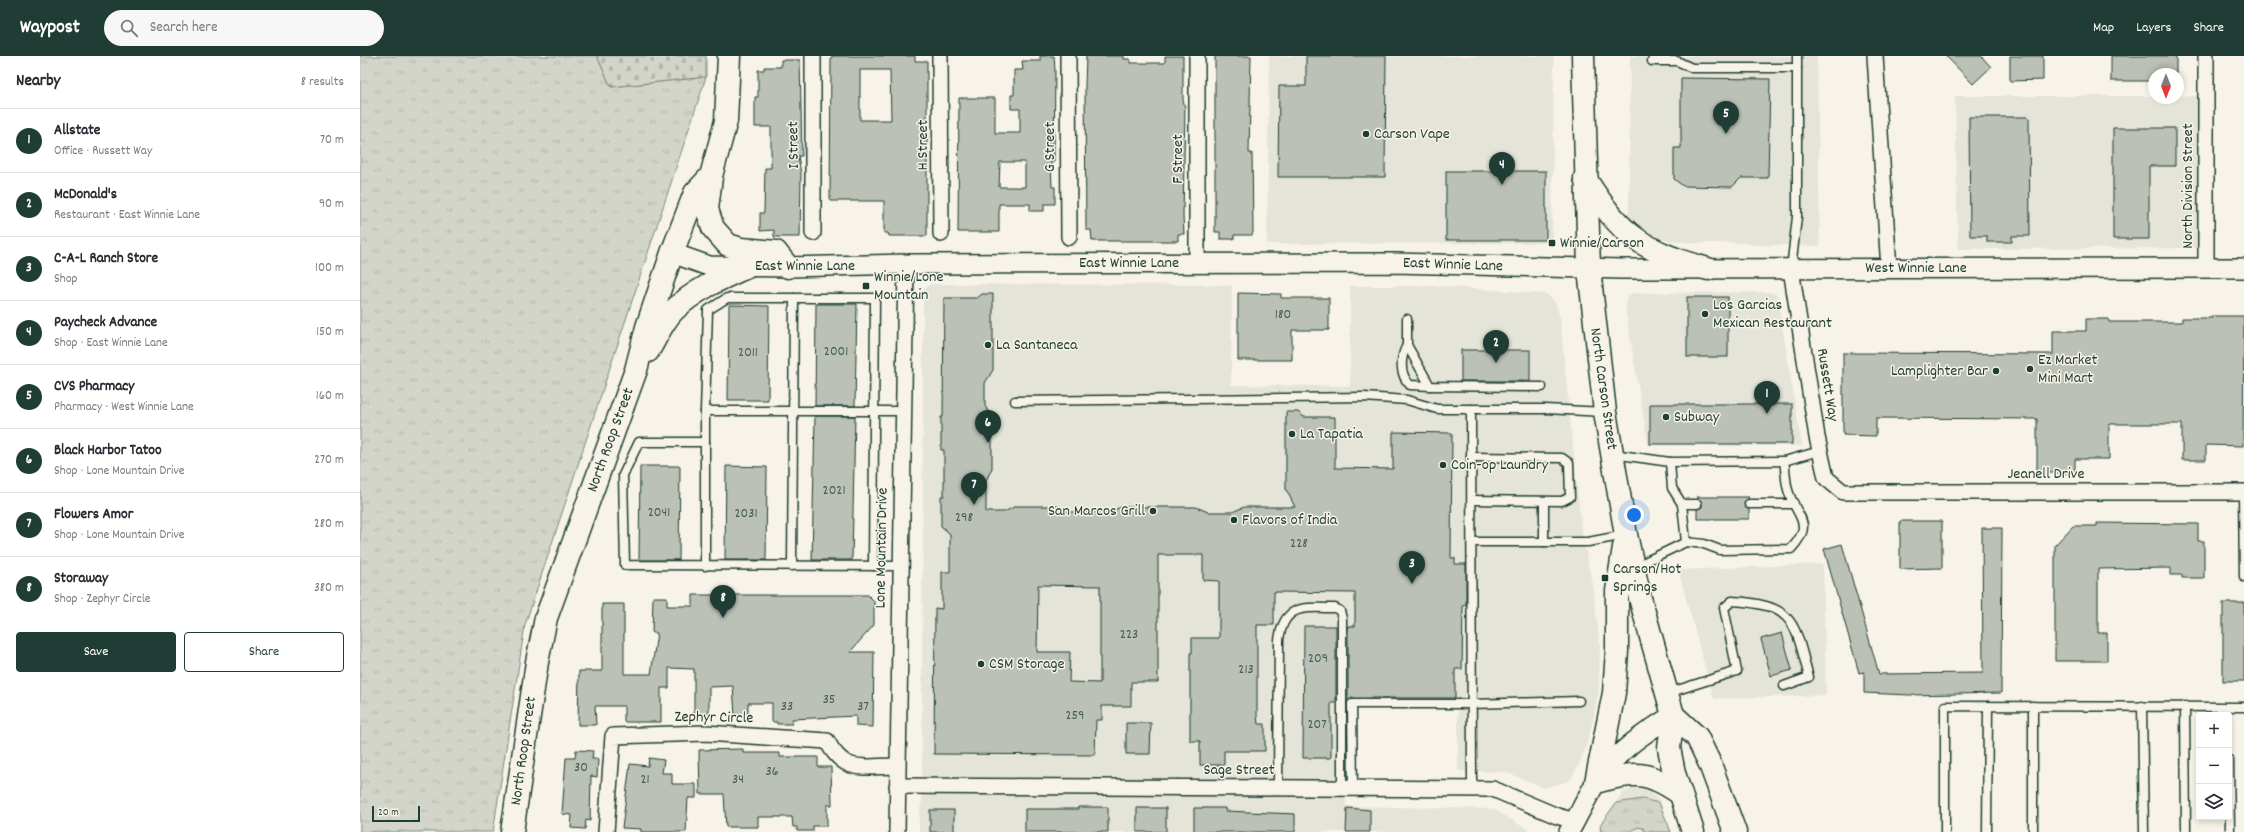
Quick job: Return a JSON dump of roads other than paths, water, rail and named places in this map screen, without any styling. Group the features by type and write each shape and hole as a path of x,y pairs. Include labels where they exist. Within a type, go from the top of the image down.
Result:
{"main road":[{"name":"North Roop Street","path":"512,832 537,662 546,618 636,370 647,326 672,253 695,193 711,176 726,121 729,56"},
{"name":"North Carson Street","path":"1583,56 1585,178 1589,268 1605,412 1633,567 1673,715 1669,748 1693,832"},
{"path":"711,176 706,209 713,228 728,245 741,250 776,252 788,267"},
{"path":"1585,178 1604,208 1630,236 1662,255 1708,269"},
{"path":"636,370 672,312 692,296 718,280 749,266"},
{"path":"1626,535 1617,591 1617,651 1614,693 1596,782 1627,774 1650,776 1665,783 1681,794"},
{"path":"1673,715 1697,737 1710,764 1735,832"}],"street":[{"name":"I Street","path":"813,56 814,233"},
{"name":"H Street","path":"940,56 941,234"},
{"name":"G Street","path":"1068,56 1069,237"},
{"name":"F Street","path":"1197,56 1197,263"},
{"path":"1875,56 1889,268"},
{"name":"North Division Street","path":"2206,56 2206,268"},
{"name":"East Winnie Lane","path":"672,253 709,266 788,267 906,264 1395,263 1589,268"},
{"name":"Lone Mountain Drive","path":"897,832 900,566 906,264"},
{"name":"West Winnie Lane","path":"1589,268 2244,268"},
{"name":"Russett Way","path":"1791,269 1820,451 1826,478 1843,492 1848,492"},
{"name":"Jeanell Drive","path":"1848,492 2243,492"},
{"path":"1572,826 1596,782 1619,754 1644,733 1673,715"},
{"name":"Zephyr Circle","path":"606,832 613,736 706,733 828,741 835,756 848,766 897,766"},
{"name":"Sage Street","path":"897,786 1493,789 1557,816 1572,826"}],"lane":[{"path":"1791,269 1797,217 1797,56"},
{"path":"1652,61 1677,62 1692,68 1797,68"},
{"path":"705,566 705,411 708,310 726,298 875,298 873,566"},
{"path":"792,566 794,298"},
{"path":"1407,319 1407,345 1402,354 1403,377 1410,385 1542,387"},
{"path":"1407,345 1430,386"},
{"path":"1015,401 1364,397 1407,400 1437,409 1545,409 1605,412"},
{"path":"1471,409 1472,789"},
{"path":"705,411 903,411"},
{"path":"705,442 638,442 623,475 625,565 900,566"},
{"path":"1612,454 1670,462 1784,461 1820,451"},
{"path":"1471,457 1562,458 1569,463 1570,497 1562,501 1472,500"},
{"path":"1633,567 1686,542 1704,544 1720,550 1791,549 1802,538 1803,524 1788,492 1784,461"},
{"path":"1670,462 1672,488 1682,504 1686,542"},
{"path":"2243,492 2244,577"},
{"path":"1544,501 1544,542"},
{"path":"1682,504 1697,504"},
{"path":"1749,504 1794,504"},
{"path":"1472,542 1588,542 1626,535"},
{"path":"1667,694 1737,671 1724,608 1732,601 1756,602 1782,611 1797,631 1808,677 1784,686"},
{"path":"1278,788 1278,640 1280,628 1288,615 1299,608 1335,608 1340,611 1342,618 1348,788"},
{"path":"1348,788 1352,704 1472,704 1579,701"},
{"path":"1946,832 1945,706 2185,706 2228,711 2244,706"},
{"path":"1987,832 1988,706"},
{"path":"2032,706 2033,832"},
{"path":"2142,706 2144,832"},
{"path":"2185,706 2186,832"},
{"path":"2229,784 2230,832"}],"place":[{"name":"Carson Vape","path":"1366,134"},
{"name":"CVS Pharmacy","path":"1726,134"},
{"name":"Paycheck Advance","path":"1502,185"},
{"name":"Winnie/Carson","path":"1552,243"},
{"name":"Winnie/Lone Mountain","path":"866,286"},
{"name":"Los Garcias Mexican Restaurant","path":"1705,314"},
{"name":"La Santaneca","path":"988,345"},
{"name":"McDonald's","path":"1496,363"},
{"name":"Ez Market Mini Mart","path":"2030,369"},
{"name":"Lamplighter Bar","path":"1996,371"},
{"name":"Allstate","path":"1767,414"},
{"name":"Subway","path":"1666,417"},
{"name":"La Tapatia","path":"1292,434"},
{"name":"Black Harbor Tatoo","path":"988,443"},
{"name":"Coin-op Laundry","path":"1443,465"},
{"name":"Flowers Amor","path":"974,505"},
{"name":"San Marcos Grill","path":"1153,511"},
{"name":"Flavors of India","path":"1234,520"},
{"name":"Carson/Hot Springs","path":"1605,578"},
{"name":"C-A-L Ranch Store","path":"1412,584"},
{"name":"Storaway","path":"723,618"},
{"name":"CSM Storage","path":"981,664"}]}
